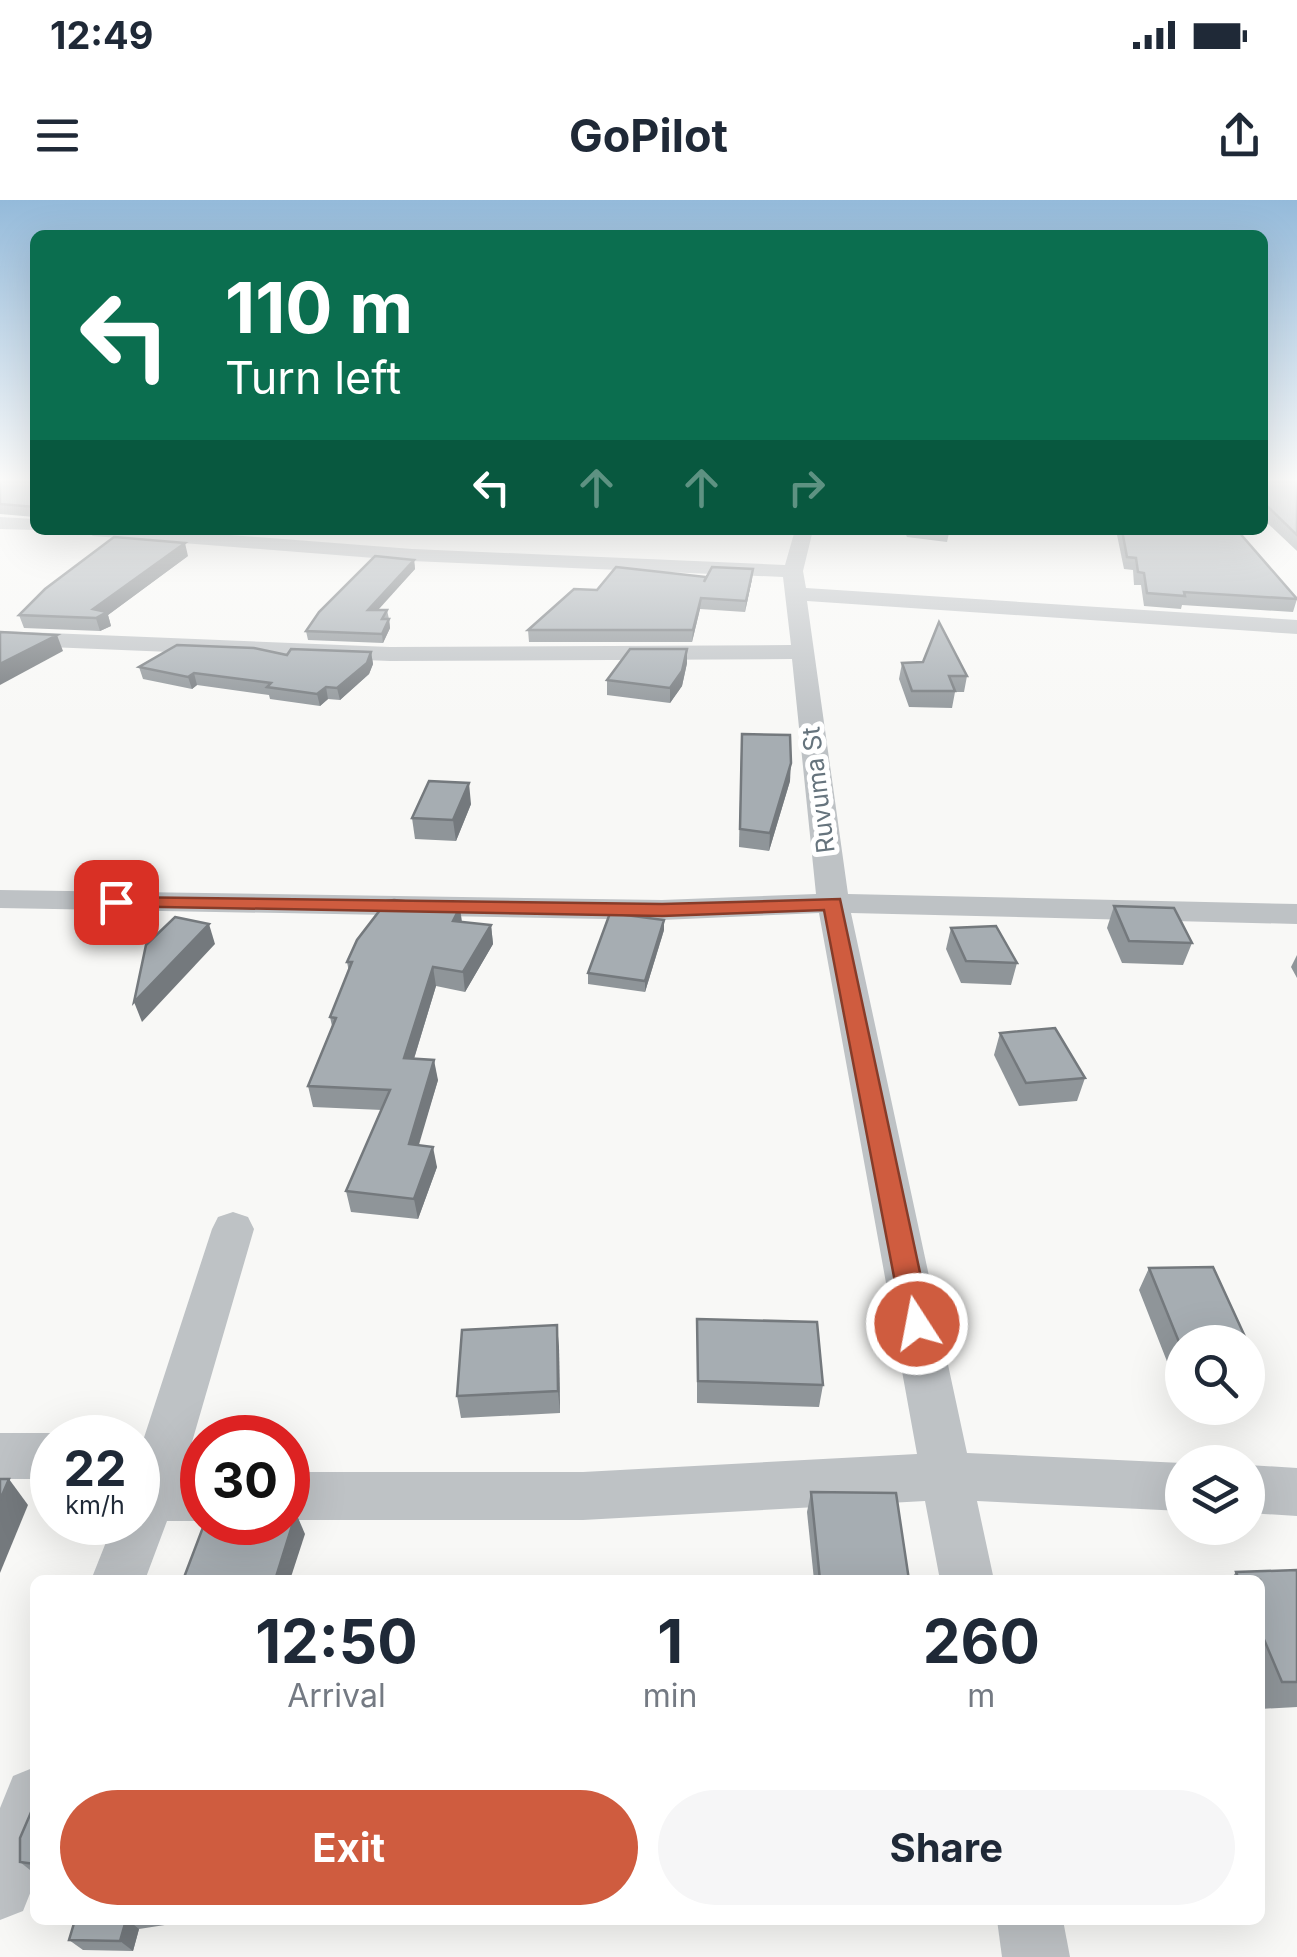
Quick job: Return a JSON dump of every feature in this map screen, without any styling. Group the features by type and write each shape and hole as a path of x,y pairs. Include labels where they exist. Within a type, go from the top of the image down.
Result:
{"street":[{"path":"533,563 1297,626"},
{"name":"Ruvuma St","path":"798,563 795,582 802,652 833,904 966,1575"},
{"path":"0,638 390,654 802,652"},
{"path":"0,899 662,910 833,904 1297,914"},
{"path":"160,1441 233,1229"},
{"path":"0,1456 30,1456"},
{"path":"310,1496 583,1496 948,1476 1165,1485"},
{"path":"1265,1491 1297,1492"},
{"path":"119,1575 128,1545"},
{"path":"0,1888 30,1811"},
{"path":"1031,1925 1036,1957"}],"building":[{"path":"80,563 157,563 93,609 107,612 96,618 19,615"},
{"path":"368,563 411,563 368,610 387,610 382,619 389,619 382,634 306,631 319,612"},
{"path":"1137,563 1266,563 1297,599 1147,593 1144,573 1138,572"},
{"path":"616,567 706,577 704,582 712,567 753,569 746,601 701,598 693,630 528,630 574,589 597,590"},
{"path":"939,622 967,676 949,676 955,691 912,691 902,663 923,662"},
{"path":"0,632 57,635 0,664"},
{"path":"177,645 254,648 287,655 291,649 371,652 367,663 337,688 326,687 317,694 267,687 271,683 194,673 188,677 139,667"},
{"path":"630,649 687,649 682,671 670,688 607,680"},
{"path":"742,734 790,735 791,763 770,833 740,829"},
{"path":"429,781 469,783 453,820 412,818"},
{"path":"387,901 460,907 453,921 491,925 463,972 433,967 404,1058 434,1060 409,1144 433,1147 414,1199 346,1191 390,1090 308,1086 336,1018 330,1017 357,940"},
{"path":"1114,906 1174,908 1192,943 1129,941"},
{"path":"610,913 664,920 645,981 588,973"},
{"path":"175,917 209,924 134,1002 146,945"},
{"path":"996,926 1017,963 966,961 951,928"},
{"path":"1055,1028 1085,1078 1026,1083 1000,1033"},
{"path":"1213,1267 1240,1325 1172,1325 1149,1268"},
{"path":"697,1319 817,1322 823,1385 698,1381"},
{"path":"557,1325 558,1391 457,1396 462,1330"},
{"path":"0,1479 9,1479 0,1500"},
{"path":"811,1492 896,1493 908,1575 819,1575"},
{"path":"196,1545 286,1545 277,1575 185,1575"},
{"path":"1297,1570 1297,1682 1282,1682 1265,1642 1265,1575 1236,1572"},
{"path":"30,1815 30,1863 20,1862 20,1838"},
{"path":"74,1925 125,1925 120,1941 69,1940"}],"route":[{"path":"116,902 662,910 833,904 917,1324"}]}
